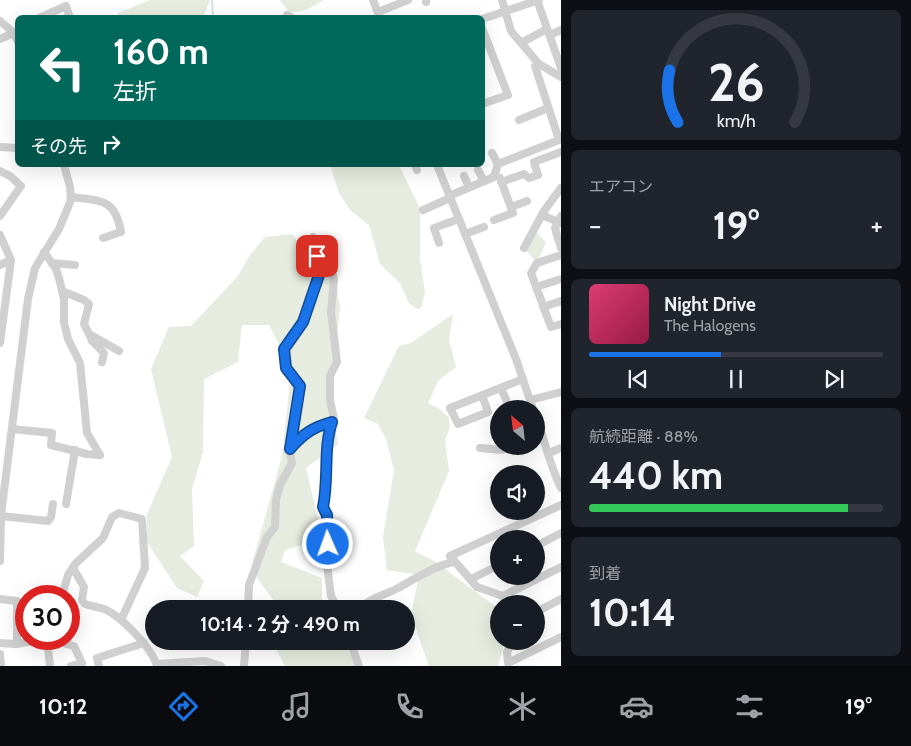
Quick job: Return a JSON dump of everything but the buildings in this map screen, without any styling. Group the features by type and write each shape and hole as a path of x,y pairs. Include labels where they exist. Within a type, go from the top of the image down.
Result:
{"street":[{"path":"373,0 379,15 408,0"},
{"path":"502,0 511,31 539,64 561,77"},
{"path":"485,18 538,0 561,68"},
{"path":"46,15 66,6 69,15"},
{"path":"0,21 15,31"},
{"path":"521,43 548,32 561,30"},
{"path":"0,39 15,32"},
{"path":"485,36 508,95 485,103"},
{"path":"497,167 560,142 536,75 535,66 539,64"},
{"path":"519,120 548,108"},
{"path":"0,147 15,148"},
{"path":"501,182 524,174 529,178 533,178 538,175 534,162 561,152"},
{"path":"492,153 513,213 494,220"},
{"path":"0,561 1,516 32,278 44,252 62,222 71,197 65,167"},
{"path":"439,167 530,400 561,392"},
{"path":"424,210 469,187 494,177 497,167"},
{"path":"478,170 484,181"},
{"path":"0,171 10,176 21,186 0,216"},
{"path":"464,176 469,187"},
{"path":"524,248 542,215 561,188"},
{"path":"71,197 104,203 111,206 118,214 120,232 103,238"},
{"path":"511,207 527,201"},
{"path":"542,215 560,221 555,228 561,245"},
{"path":"439,243 434,228 459,219"},
{"path":"465,234 484,226"},
{"path":"0,235 11,260 3,299 0,338"},
{"path":"313,237 329,260 333,271 331,312 337,362 330,376 332,422 327,443 327,486 323,507 327,515 327,566 333,600"},
{"path":"12,430 52,433 51,445 100,455 87,433 80,363 68,339 64,323 62,291 56,269 44,252"},
{"path":"561,255 537,263 531,272 551,327 561,324"},
{"path":"248,600 249,585 267,537 275,527 276,500 280,485 292,464 290,449 300,386 286,368 284,349 303,322 320,272 317,256"},
{"path":"0,265 11,260"},
{"path":"52,262 75,265"},
{"path":"536,287 561,279"},
{"path":"62,291 89,304 84,324 92,341 104,353 102,362"},
{"path":"543,307 561,301"},
{"path":"89,334 119,351"},
{"path":"482,395 488,412 458,424 450,408 482,395 523,379"},
{"path":"501,388 506,400"},
{"path":"290,449 302,435 314,426 332,422"},
{"path":"545,445 549,453 550,467 561,488"},
{"path":"480,448 490,447"},
{"path":"549,453 561,448"},
{"path":"66,504 75,450"},
{"path":"1,516 48,521 51,517 53,504"},
{"path":"500,595 477,587 453,562 450,556 561,504"},
{"path":"66,585 73,568 103,538 115,514 142,519 145,568 121,620"},
{"path":"545,541 561,533"},
{"path":"368,600 397,588 406,581 443,564 453,562"},
{"path":"505,595 561,567"},
{"path":"73,568 84,587 82,600 85,604 105,609 121,620 144,643 157,665 205,660 221,666"},
{"path":"471,579 490,570"},
{"path":"545,607 561,599"},
{"path":"0,600 15,601"},
{"path":"508,650 508,664 561,637"},
{"path":"0,643 15,644"},
{"path":"99,666 97,658 144,643"},
{"path":"48,650 50,666"},
{"path":"71,666 82,663 76,650"},
{"path":"244,666 245,650"},
{"path":"353,650 359,666"},
{"path":"0,654 1,666"}],"shaded area":[{"path":"150,0 210,0 204,15 118,15 118,13"},
{"path":"280,0 324,0 306,10 290,13"},
{"path":"331,167 400,167 420,209 420,259 425,292 421,308 417,309 409,303 400,283 380,264 369,225 351,211 339,193"},
{"path":"534,230 546,242 537,263 524,248"},
{"path":"292,234 309,258 336,284 340,307 330,402 338,444 306,468 319,523 320,539 285,550 281,562 322,578 322,600 274,600 259,581 252,564 282,456 290,383 279,344 269,325 242,325 238,362 204,379 203,452 192,489 194,546 180,556 204,581 197,597 177,588 147,542 147,514 172,457 151,369 169,327 191,326 238,276 249,256 265,237"},
{"path":"453,314 449,340 456,367 438,381 428,403 440,409 449,418 450,427 445,440 449,471 415,551 434,561 490,602 490,650 503,650 498,666 429,666 415,626 414,600 419,575 387,570 383,537 394,470 386,439 378,424 364,418 399,346 411,343"},
{"path":"348,650 362,666 285,666 277,651"}],"waterway":[{"path":"212,0 213,15"}],"route":[{"path":"317,256 320,272 303,322 287,342 284,349 284,358 286,368 300,386 290,449 302,435 314,426 332,422 327,443 327,486 323,507 327,515 328,544"}]}
